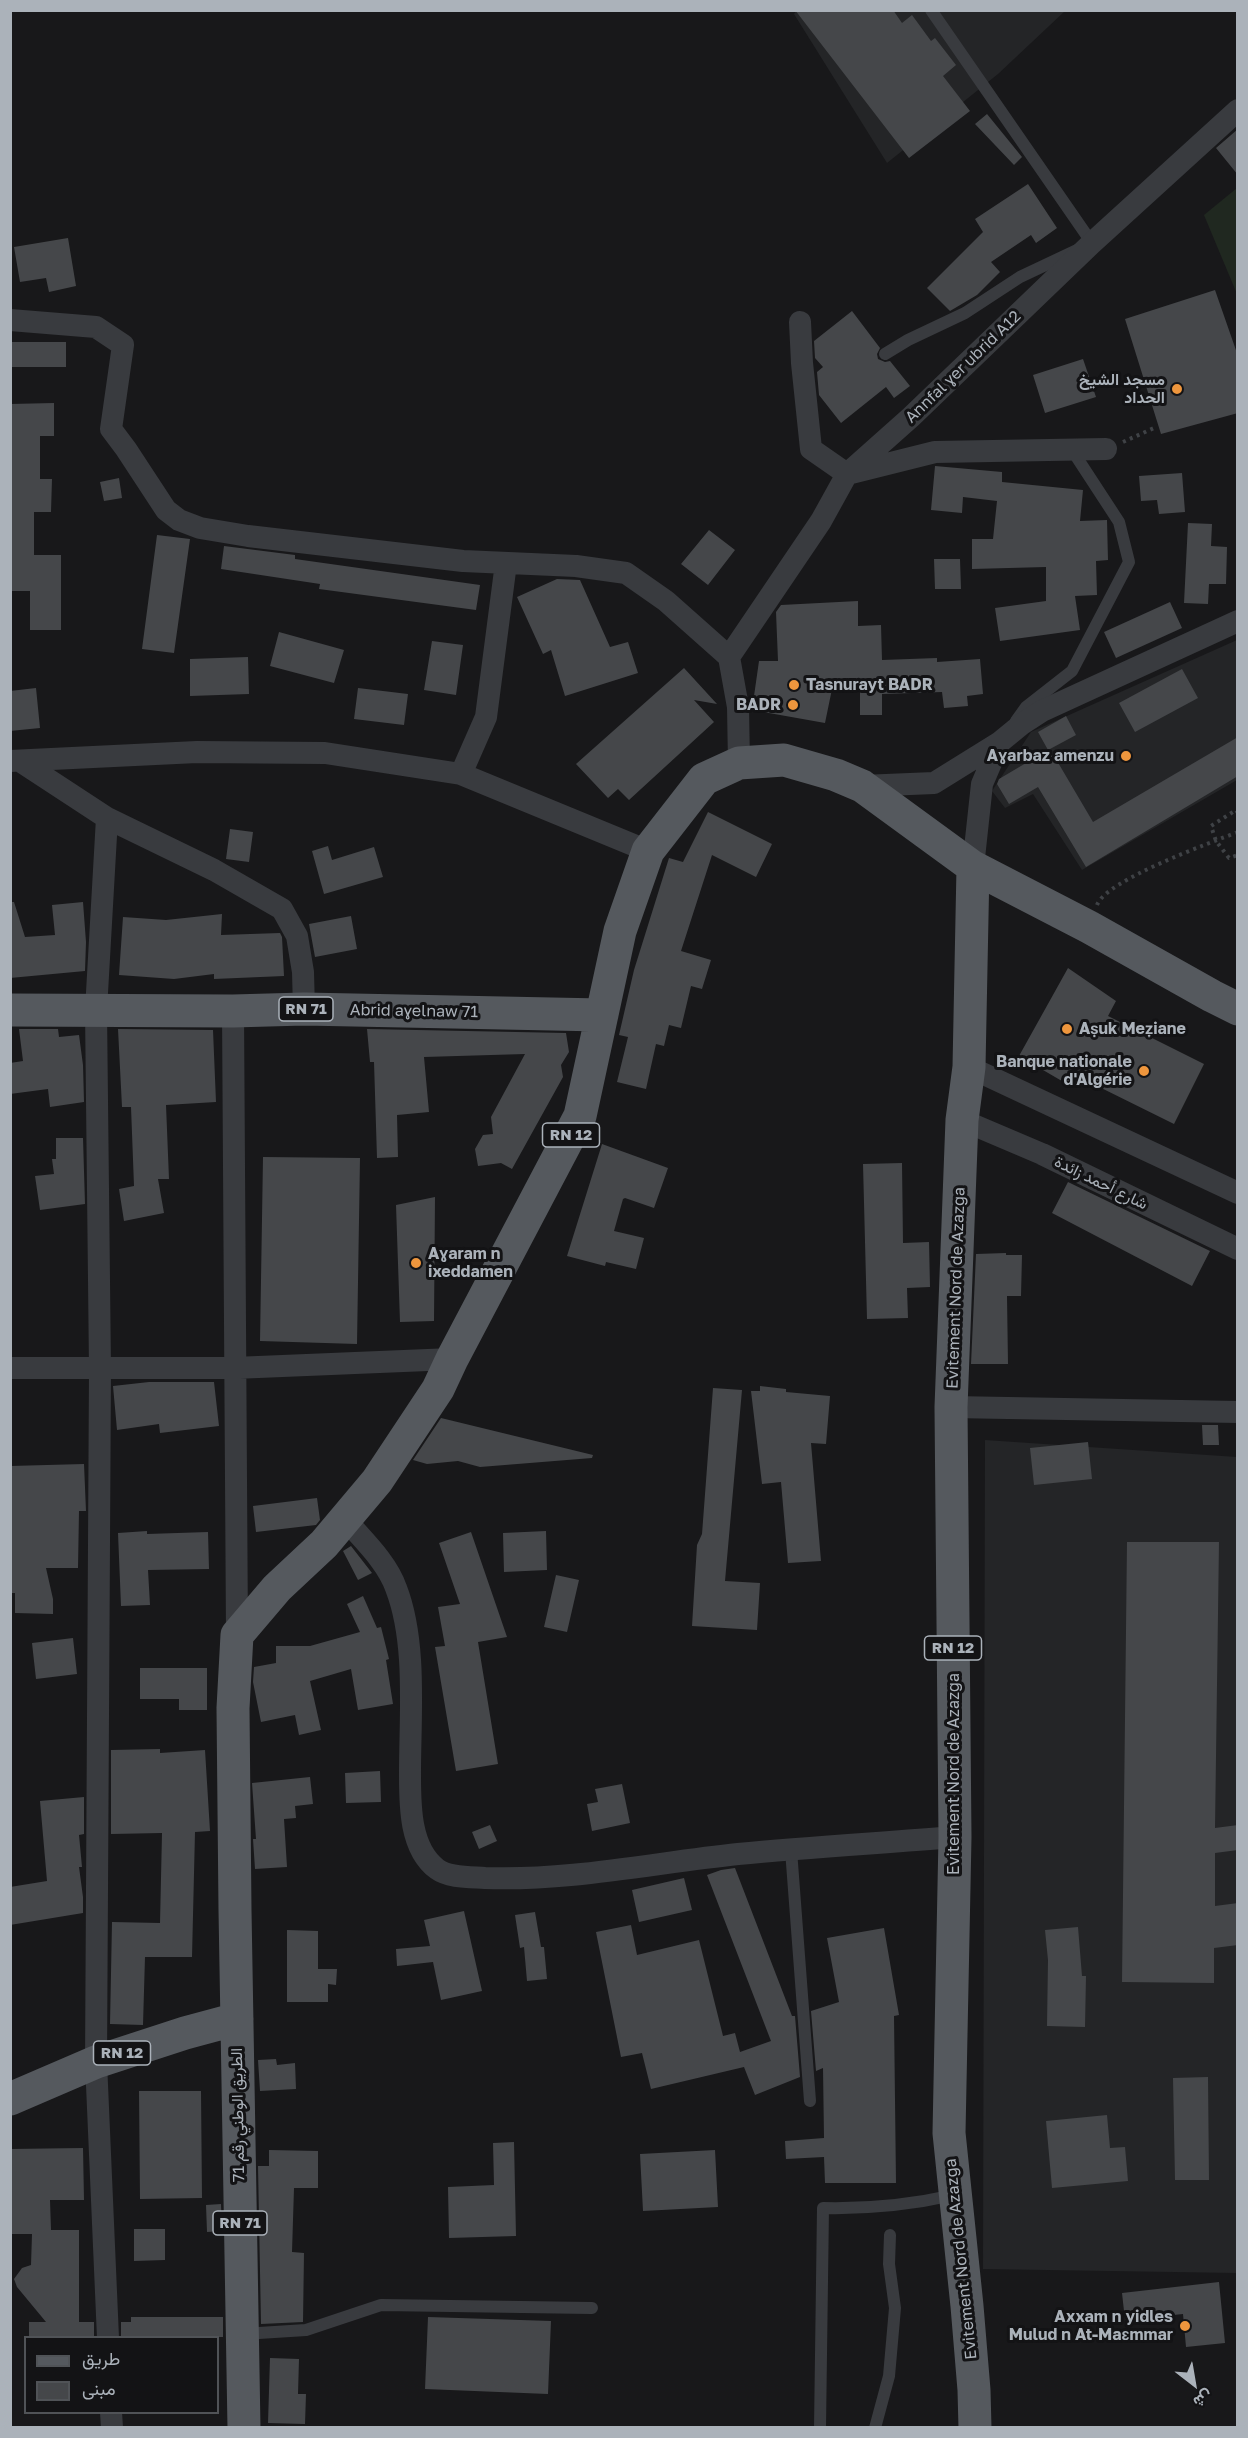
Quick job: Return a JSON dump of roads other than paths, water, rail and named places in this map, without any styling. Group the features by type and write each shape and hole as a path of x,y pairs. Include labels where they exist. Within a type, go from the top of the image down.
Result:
{"main road":[{"name":"RN 12","path":"237,1635 277,1588 324,1544 345,1519 389,1463 438,1389 580,1116 620,931 648,852 704,779 739,763 784,760 836,775 862,786 973,867 1089,927 1238,1009"},
{"name":"Evitement Nord de Azazga","path":"973,867 969,1067 962,1120 951,1407 955,1838 949,2133 967,2306 975,2427"},
{"name":"Abrid aɣelnaw 71","path":"10,1010 304,1009 602,1015"},
{"name":"الطريق الوطني رقم 71","path":"237,1635 233,1708 244,2427"},
{"name":"RN 12","path":"10,2099 96,2062 237,2019"}],"street":[{"name":"Annfal ɣer ubrid A12","path":"729,657 821,520 847,474 911,417 1092,243 1238,110"},
{"path":"10,320 96,327 123,345 111,429 166,510 178,520 200,528 248,536 463,561 576,566 626,573 666,601 729,657 738,708 739,763"},
{"path":"800,322 811,449 847,474 935,452 1106,449"},
{"path":"461,774 486,717 506,563"},
{"path":"862,786 933,783 1000,742 1042,711 1238,621"},
{"path":"973,867 982,784 1000,742"},
{"path":"15,761 186,752 325,753 461,774 648,852"},
{"path":"15,761 107,818 214,870 282,909 297,936 303,972 304,1009"},
{"path":"107,818 96,1010 100,1370 96,2062 108,2336"},
{"path":"233,1011 237,1635"},
{"path":"969,1067 1238,1193"},
{"name":"شارع أحمد زائدة","path":"962,1120 1042,1154 1238,1249"},
{"path":"10,1368 100,1370 234,1368 452,1359"},
{"path":"951,1407 1238,1412"},
{"path":"345,1519 380,1561 396,1586 403,1610 410,1661 411,1811 422,1850 428,1861 439,1871 464,1877 533,1878 612,1872 736,1854 955,1838"}],"lane":[{"path":"885,354 908,340 965,313 1020,277 1092,243 931,10"},
{"path":"1000,742 1026,707 1072,671 1129,562 1119,522 1072,450"},
{"path":"791,1850 810,2101"},
{"path":"820,2427 823,2208 860,2209 910,2205 954,2195"},
{"path":"875,2427 889,2376 895,2308 889,2264 890,2235"},
{"path":"242,2334 306,2330 381,2305 592,2308"}],"place":[{"name":"مسجد الشيخ الحداد","path":"1177,389"},
{"name":"Tasnurayt BADR","path":"794,685"},
{"name":"BADR","path":"793,705"},
{"name":"Aɣarbaz amenzu","path":"1126,756"},
{"name":"Aṣuk Meẓiane","path":"1067,1029"},
{"name":"Banque nationale d'Algérie","path":"1144,1071"},
{"name":"Aɣaram n ixeddamen","path":"416,1263"},
{"name":"Axxam n yidles Mulud n At-Maɛmmar","path":"1185,2326"}]}
